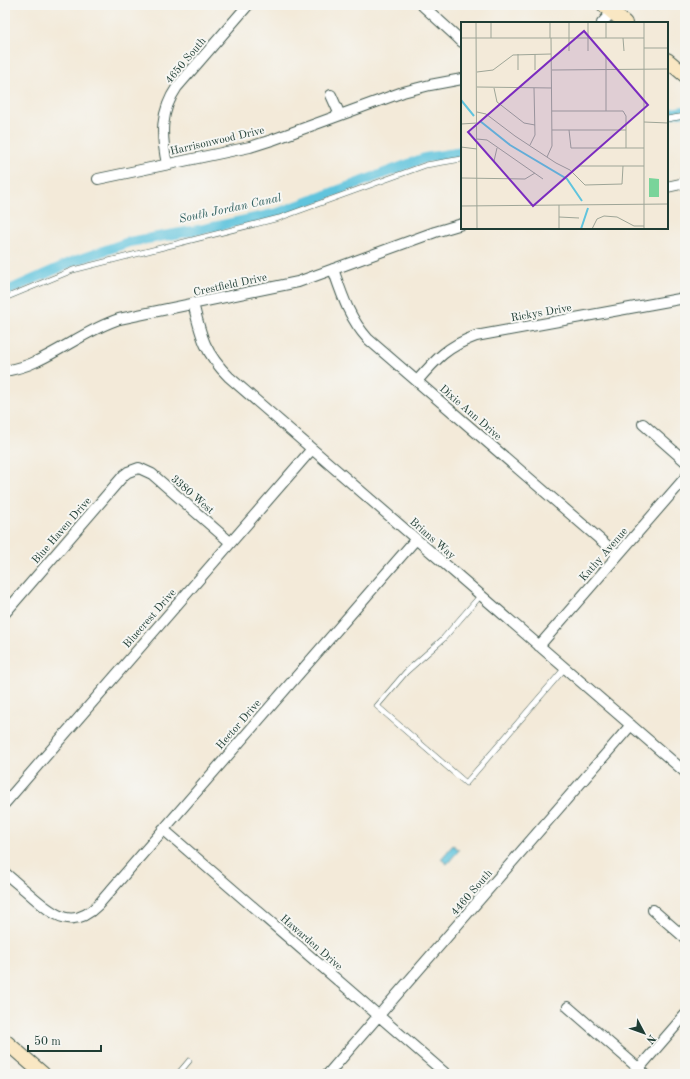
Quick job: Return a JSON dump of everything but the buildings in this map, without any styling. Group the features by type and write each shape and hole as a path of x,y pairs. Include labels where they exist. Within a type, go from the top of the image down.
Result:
{"street":[{"name":"4650 South","path":"167,164 162,137 162,128 166,110 172,94 248,5"},
{"path":"422,5 461,41"},
{"path":"602,22 608,8 624,22"},
{"path":"668,61 685,75"},
{"name":"Harrisonwood Drive","path":"98,178 261,144 403,92 461,79"},
{"path":"332,95 340,115"},
{"path":"668,187 685,183"},
{"name":"Crestfield Drive","path":"5,371 37,361 108,323 131,316 298,282 435,232 461,224"},
{"name":"Dixie Ann Drive","path":"333,269 348,310 357,326 368,339 618,555"},
{"name":"Rickys Drive","path":"417,381 446,351 460,342 476,336 685,298"},
{"name":"Brians Way","path":"193,303 203,342 209,354 229,377 685,772"},
{"path":"643,424 685,461"},
{"name":"Bluecrest Drive","path":"5,802 312,449"},
{"name":"3380 West","path":"139,468 152,474 230,542"},
{"name":"Blue Haven Drive","path":"5,613 124,476 128,472 139,468"},
{"name":"Kathy Avenue","path":"539,646 685,478"},
{"name":"Hector Drive","path":"5,872 53,913 63,917 74,918 85,915 94,909 416,539"},
{"name":"4460 South","path":"328,1074 631,725"},
{"name":"Hawarden Drive","path":"163,829 446,1074"},
{"path":"653,910 685,938"},
{"path":"568,1007 639,1072 685,1015"},
{"path":"5,1041 43,1074"}],"lane":[{"path":"668,119 685,116"},
{"path":"5,298 73,270 279,218 426,165 461,158"},
{"path":"480,595 442,640 406,672 377,706 466,783 565,668"},
{"path":"178,1074 189,1061"}],"water":[{"path":"453,845 459,850 447,864 441,859"}],"waterway":[{"name":"South Jordan Canal","path":"668,114 685,111"},
{"name":"South Jordan Canal","path":"5,292 72,262 129,242 204,229 278,213 425,158 461,152"}]}
